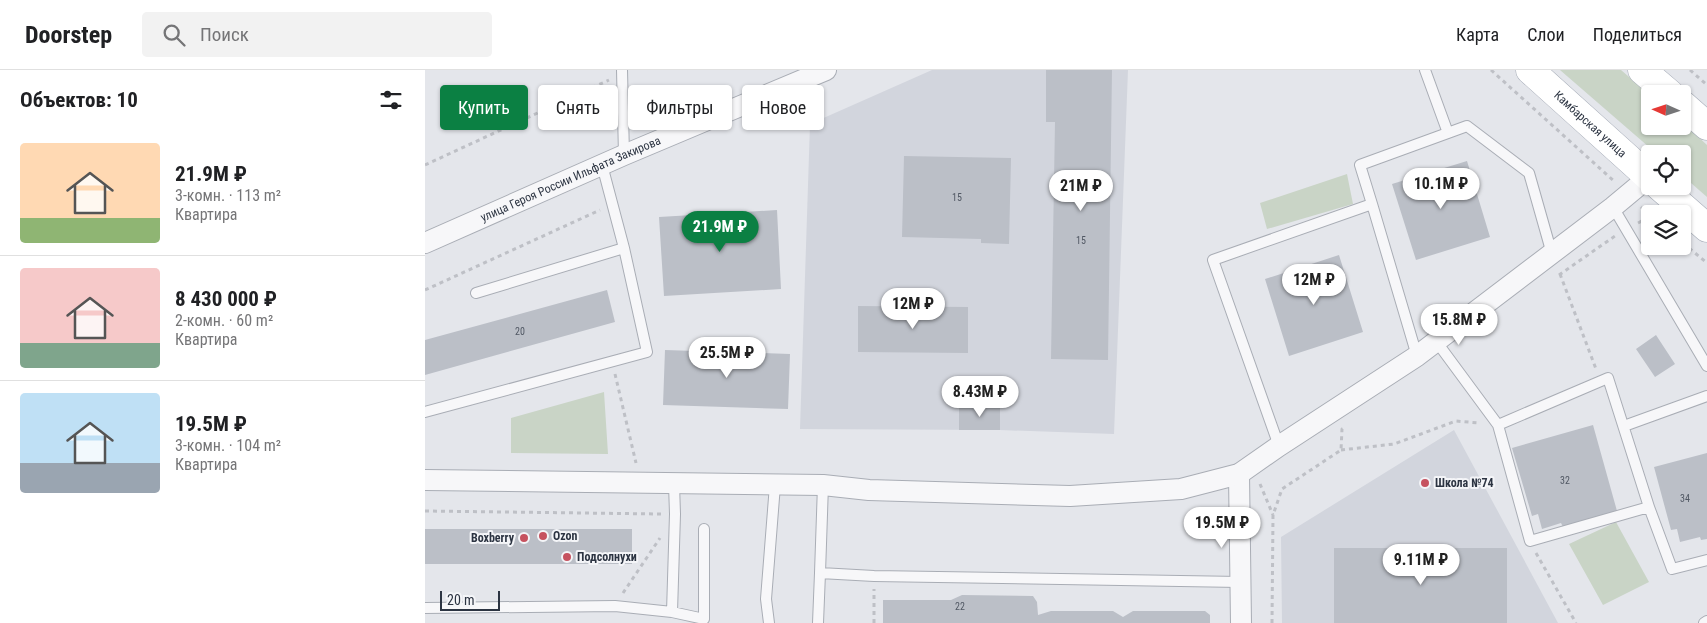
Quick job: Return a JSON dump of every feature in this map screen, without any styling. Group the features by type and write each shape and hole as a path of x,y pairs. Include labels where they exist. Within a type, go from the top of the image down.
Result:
{"main road":[{"name":"Камбарская улица","path":"1530,70 1641,170"},
{"path":"1643,70 1660,85"},
{"path":"1691,111 1707,126"},
{"name":"Камбарская улица","path":"1669,195 1707,228"}],"street":[{"name":"улица Героя России Ильфата Закирова","path":"425,243 624,154 826,70"},
{"path":"425,480 823,485 869,490 1070,496 1181,489 1245,470 1417,356 1613,207 1641,189"},
{"path":"1241,623 1240,582 1245,470"}],"lane":[{"path":"1425,70 1448,133"},
{"path":"622,72 624,154"},
{"path":"1417,356 1360,165 1467,126 1529,174 1552,254"},
{"path":"425,412 647,352 624,248 602,165"},
{"path":"1279,446 1213,260 1372,204"},
{"path":"1613,207 1707,366"},
{"path":"476,293 624,248"},
{"path":"1436,341 1498,425 1530,542 1649,507"},
{"path":"1498,425 1608,378 1649,507 1672,569 1707,560"},
{"path":"1624,426 1707,396"},
{"path":"672,612 674,484"},
{"path":"769,623 766,598 775,485"},
{"path":"818,623 823,485"},
{"path":"425,608 615,606 672,612 704,619 704,529"},
{"path":"820,573 874,576 1240,582"}],"path":[{"path":"1491,70 1610,176"},
{"path":"1690,70 1707,85"},
{"path":"425,165 622,72"},
{"path":"425,290 612,205"},
{"path":"1552,280 1626,228 1641,222"},
{"path":"1691,249 1707,263"},
{"path":"1552,254 1601,381"},
{"path":"611,362 650,514"},
{"path":"1272,623 1273,515 1282,489 1341,450 1394,444 1456,421 1498,425"},
{"path":"1341,450 1343,429 1351,423"},
{"path":"1245,470 1273,515"},
{"path":"425,512 675,514"},
{"path":"615,606 675,514"},
{"path":"1530,542 1576,623"},
{"path":"874,576 874,623"}],"shaded area":[{"path":"932,70 1128,70 1114,434 1000,430 800,429 810,130 824,130 824,118"},
{"name":"Школа №74","path":"1454,430 1558,623 1282,623 1281,537"}],"green space":[{"path":"1560,70 1621,70 1641,87 1641,135 1691,135 1691,130 1707,145 1707,197 1691,183 1691,145 1647,145"},
{"path":"1347,174 1353,204 1267,229 1260,203"},
{"path":"604,392 608,454 511,453 511,418"},
{"path":"1616,522 1649,582 1603,605 1569,544"}],"building":[{"path":"1046,70 1112,70 1108,360 1051,359 1055,122 1046,122"},
{"path":"904,156 1011,158 1009,244 981,243 981,239 902,237"},
{"path":"1467,161 1490,237 1416,260 1392,184"},
{"path":"777,210 781,289 664,296 659,217"},
{"path":"1339,255 1363,332 1289,356 1265,279"},
{"path":"607,290 615,322 425,375 425,340"},
{"path":"858,306 968,307 968,353 858,352"},
{"path":"1656,335 1675,364 1655,377 1636,349"},
{"path":"665,350 790,354 788,409 663,405"},
{"path":"1000,405 1000,430 959,430 959,406"},
{"path":"1593,425 1617,511 1563,527 1561,523 1542,529 1538,514 1532,516 1512,448"},
{"path":"1707,453 1707,539 1701,540 1700,537 1680,542 1677,529 1671,530 1654,467"},
{"path":"425,529 632,529 632,564 425,564"},
{"path":"1334,548 1507,548 1507,623 1334,623"},
{"path":"962,595 1033,596 1037,602 1038,615 1051,611 1113,611 1123,617 1133,611 1205,611 1210,615 1210,623 883,623 883,600 951,600"}],"place":[{"name":"Школа №74","path":"1425,483"},
{"name":"Ozon","path":"543,536"},
{"name":"Boxberry","path":"524,538"},
{"name":"Подсолнухи","path":"567,557"}]}
